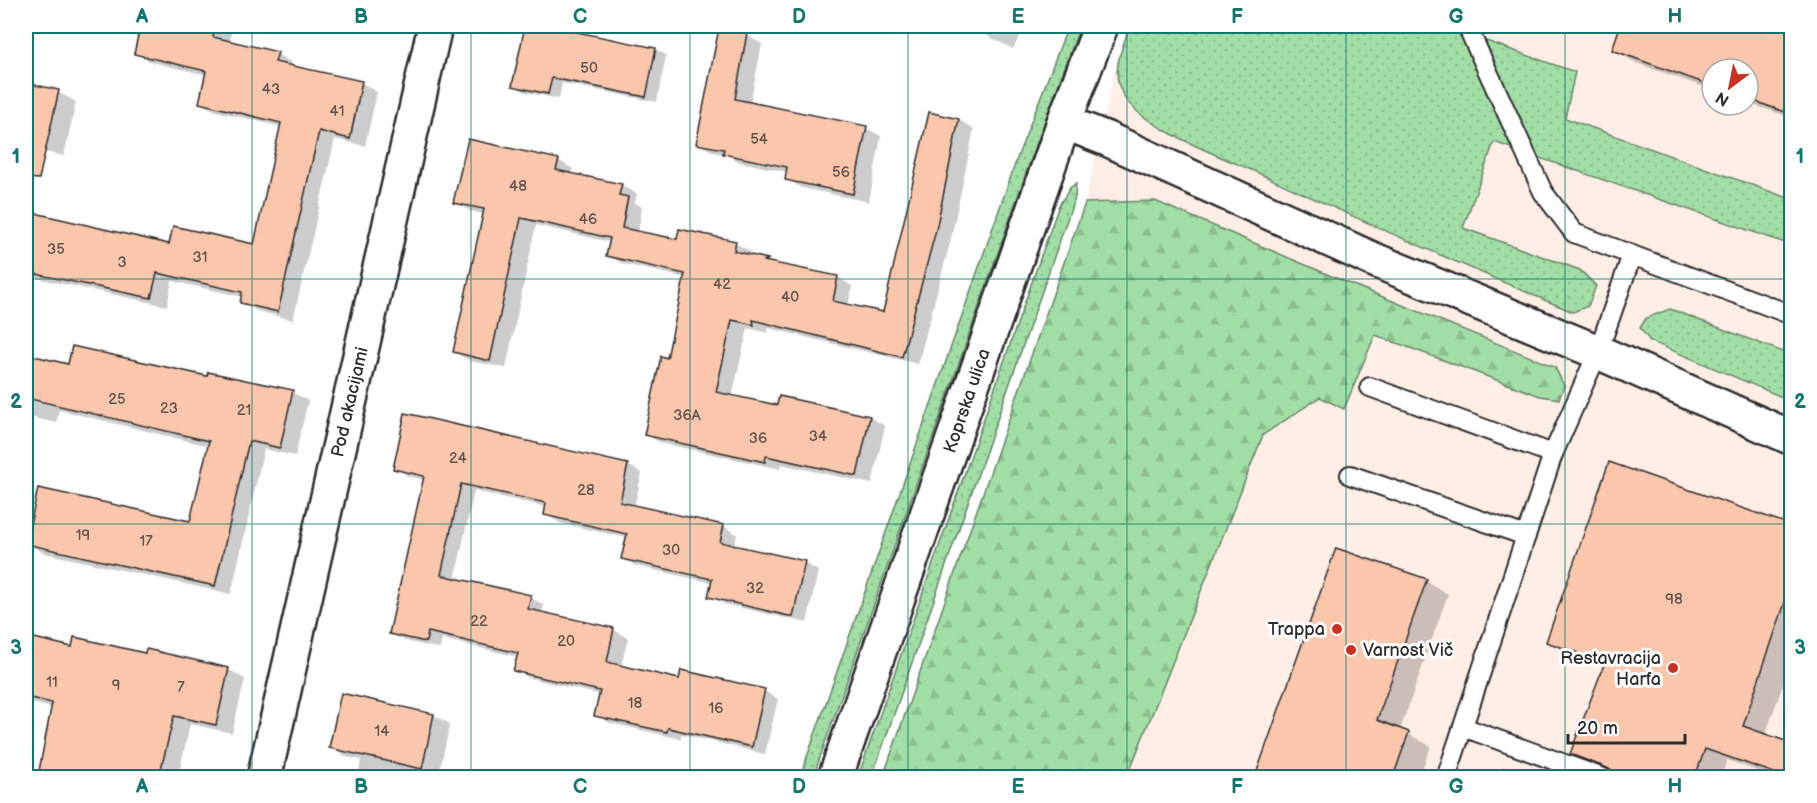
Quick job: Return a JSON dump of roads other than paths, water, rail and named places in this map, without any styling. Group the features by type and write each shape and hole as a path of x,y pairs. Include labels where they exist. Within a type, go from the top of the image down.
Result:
{"street":[{"name":"Pod akacijami","path":"264,777 435,26"},
{"name":"Koprska ulica","path":"835,777 1064,122 1101,26"},
{"path":"1064,122 1107,139 1372,260 1598,352 1791,438"}],"lane":[{"path":"1467,26 1543,192 1574,233 1791,315"},
{"path":"1446,777 1553,454 1598,352 1632,255"},
{"path":"1370,387 1553,454"},
{"path":"1350,475 1526,536"},
{"path":"1463,727 1604,777"}],"place":[{"name":"Trappa","path":"1337,629"},
{"name":"Varnost Vič","path":"1351,650"},
{"name":"Restavracija Harfa","path":"1673,668"}]}
